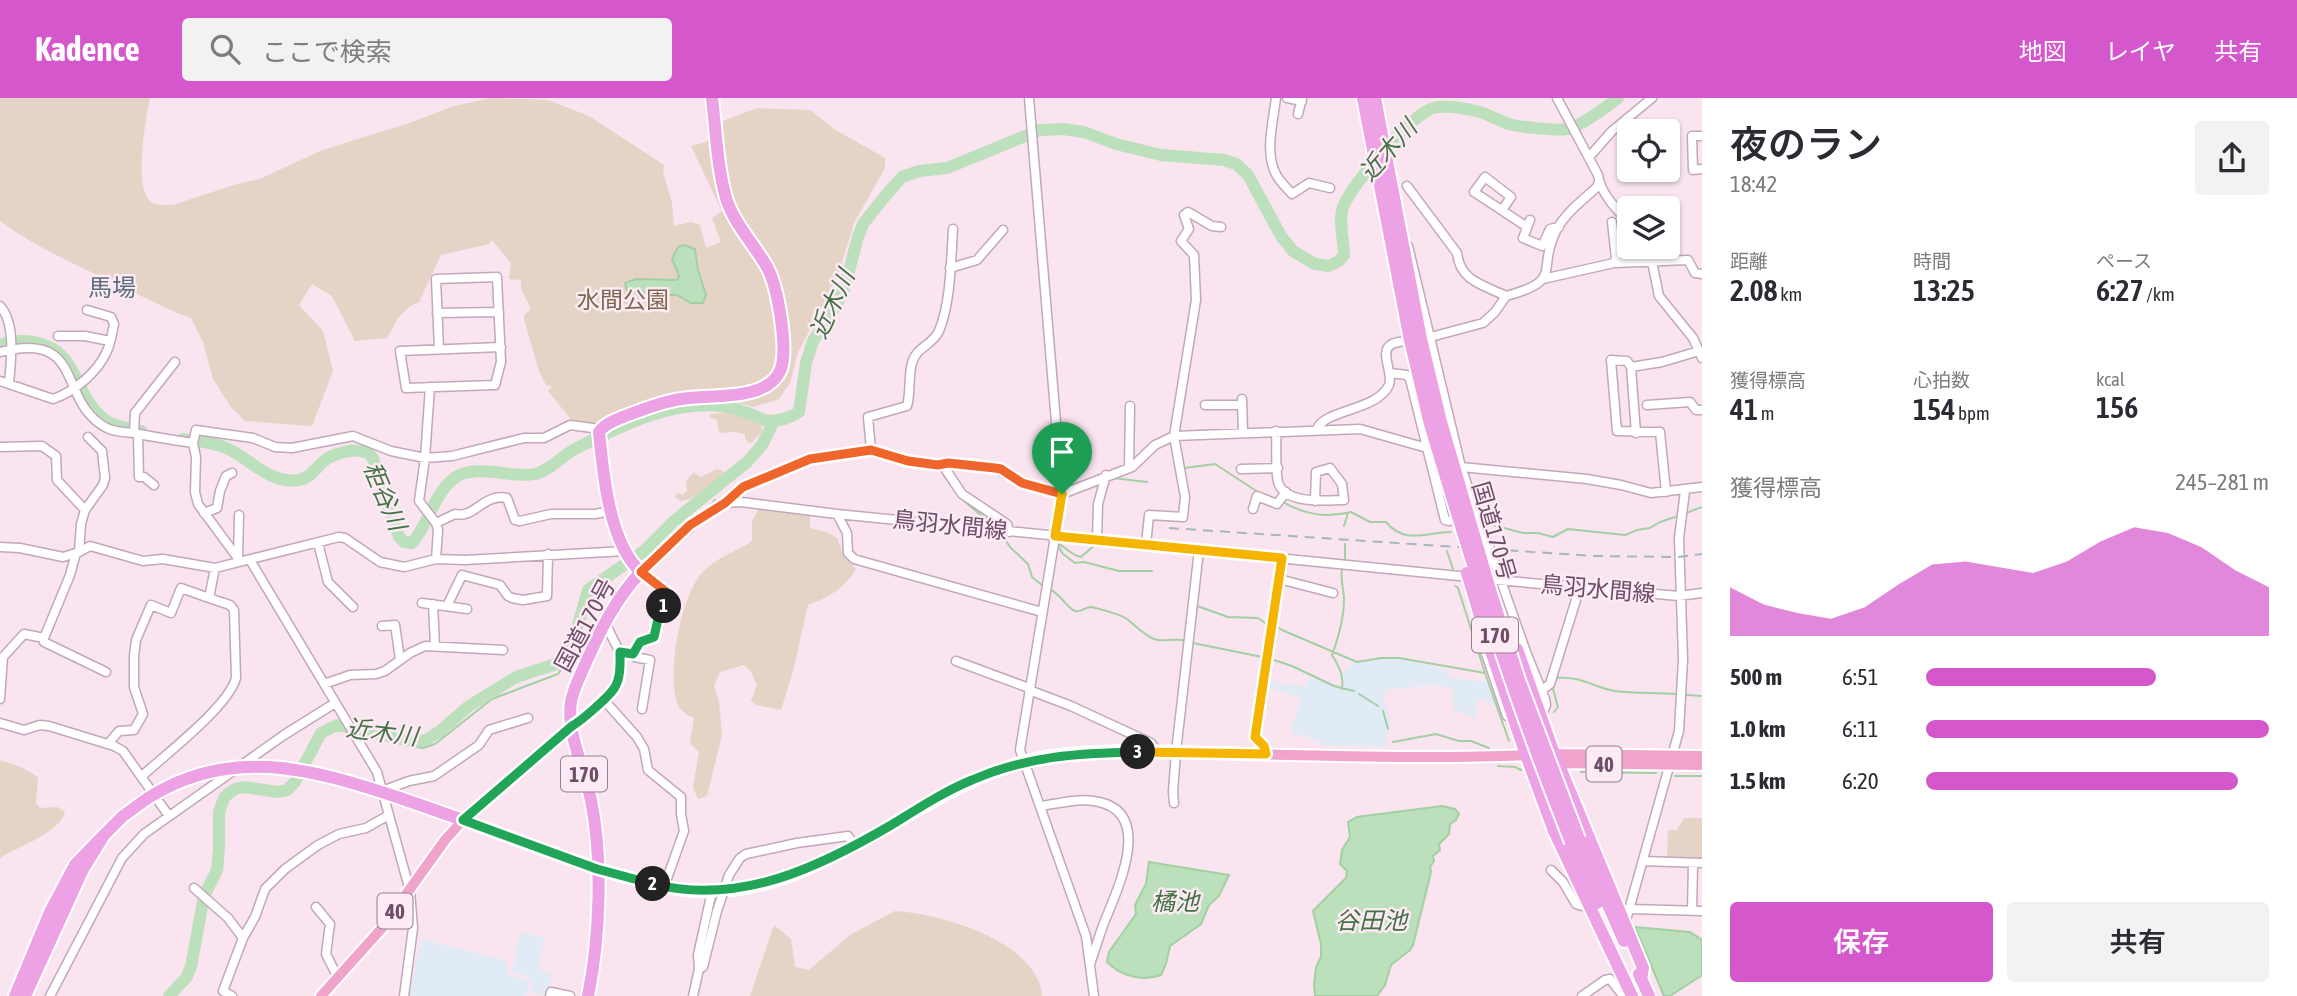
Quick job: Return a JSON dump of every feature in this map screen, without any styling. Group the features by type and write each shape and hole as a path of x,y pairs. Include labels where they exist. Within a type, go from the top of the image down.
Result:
{"highway":[{"path":"599,431 625,416 662,402 761,389 775,380 783,363 785,354 772,279 731,211 724,191 712,98"},
{"name":"国道170号","path":"1363,98 1373,107 1389,208 1459,521 1510,682 1541,768 1649,996"},
{"name":"国道170号","path":"1435,423 1446,439 1475,544 1511,655 1575,840 1633,994"},
{"name":"国道170号","path":"588,996 599,900 591,800 572,726 572,698 606,621 639,570 626,553 611,511 599,431"},
{"path":"1446,439 1541,717 1643,968 1641,979"},
{"path":"1459,521 1456,534 1525,753 1554,831 1633,994"},
{"path":"15,996 50,912 75,865 123,816 165,787 192,776 245,765 293,768 324,774 400,797 463,820"},
{"path":"25,996 83,869 104,835"}],"main road":[{"name":"40","path":"321,996 365,949 445,840 463,820 597,869 664,887 712,891 772,882 815,865 963,783 1023,762 1081,753 1507,756 1525,753 1558,759 1672,760 1702,756"},
{"name":"40","path":"1672,760 1702,765"}],"street":[{"path":"1029,98 1062,494 1020,750 1086,936 1094,996"},
{"path":"1276,98 1271,144 1272,163 1277,176 1292,194 1309,183 1330,188"},
{"path":"1287,98 1302,99 1298,114"},
{"path":"1589,157 1612,131 1652,98"},
{"path":"1558,99 1589,157 1599,182 1617,210"},
{"path":"1702,136 1692,136 1693,170 1702,169"},
{"path":"1502,210 1511,197 1485,177 1474,192 1502,210 1529,223 1523,238 1542,246 1550,229 1559,227"},
{"path":"1543,279 1559,227 1599,182"},
{"path":"1407,186 1457,253 1459,267 1466,276 1506,296"},
{"path":"1389,208 1412,256 1420,339 1500,580 1542,690 1546,705 1541,717"},
{"path":"1146,545 1149,515 1183,517 1185,497 1174,436 1196,300 1194,255 1181,241 1189,229 1184,215 1188,212 1212,226 1221,227"},
{"path":"1612,222 1615,263"},
{"path":"871,450 868,418 907,406 915,353 932,342 944,317 953,229"},
{"path":"950,268 977,260 1003,230"},
{"path":"1317,429 1320,423 1328,418 1372,401 1387,389 1391,380 1386,357 1392,344 1483,323 1491,317 1506,296 1528,290 1543,279 1615,263 1653,261 1688,260 1695,273 1702,274"},
{"path":"1631,367 1701,355 1693,338 1659,296 1653,261"},
{"path":"439,349 436,279 449,278 497,277 501,347 501,362 495,384 407,388 400,351 501,347"},
{"path":"0,306 6,312 12,349 4,382 53,399 84,380 108,349 113,319 87,310"},
{"path":"437,313 499,312"},
{"path":"58,336 85,336 110,341"},
{"path":"0,352 36,347 51,353 64,366 87,409 108,429 194,439"},
{"path":"1636,433 1631,367 1627,361 1611,360 1617,431 1636,433 1661,432 1666,492"},
{"path":"154,485 139,477 135,413 175,362"},
{"path":"1390,373 1410,379 1445,520 1477,512"},
{"path":"430,387 419,501 436,523 436,559"},
{"path":"1205,405 1242,402 1243,433"},
{"path":"1647,405 1690,402 1696,410 1702,410"},
{"path":"1129,468 1130,406"},
{"path":"239,560 198,504 195,492 194,439 197,430 253,438 275,447 292,448 353,436 391,452 425,458 452,456 523,439 544,438 570,425 599,431"},
{"path":"633,654 640,642 654,637 658,619 670,595 639,570 690,525 725,503 743,487 810,459 871,450 908,461 1001,469 1022,483 1062,494 1129,468 1155,445 1174,436 1360,429 1427,448"},
{"path":"1276,432 1278,483 1286,492 1315,500 1344,500 1342,484 1330,468 1316,472 1315,500"},
{"path":"88,437 102,451 105,478 85,510 78,553 44,642 106,672"},
{"path":"0,447 42,446 56,456 57,480 85,510"},
{"path":"942,464 962,494 1007,524 1009,531"},
{"path":"1461,467 1587,478 1640,492 1685,491 1702,487"},
{"path":"1241,470 1278,468"},
{"path":"204,513 217,509 226,476 232,473"},
{"path":"1097,540 1098,504 1106,475"},
{"path":"1625,925 1679,731 1682,659 1679,538 1685,491"},
{"path":"1253,509 1257,496 1278,504 1286,492"},
{"path":"436,523 455,514 461,516 485,501 500,496 508,498 515,520 520,521 551,514 595,514 611,511"},
{"name":"鳥羽水間線","path":"725,503 741,502 837,514 1500,580 1679,596 1702,593"},
{"path":"837,514 847,533 848,553 854,559 1042,612"},
{"path":"239,515 239,560"},
{"path":"0,547 20,548 63,557 90,546 143,561 163,559 215,568 340,537 380,562 392,566 417,565 436,559 626,553"},
{"path":"318,543 328,582 353,607"},
{"path":"1174,803 1176,752 1199,550"},
{"path":"447,607 462,575 500,586 512,598 523,600 547,596 548,554"},
{"path":"1266,754 1264,746 1255,737 1282,558"},
{"path":"250,559 377,772 410,891 413,928 404,996"},
{"path":"209,598 215,568"},
{"path":"1462,576 1508,720 1525,753"},
{"path":"1279,579 1333,593"},
{"path":"1542,690 1550,684 1580,587"},
{"path":"108,744 120,731 134,730 142,720 143,715 134,687 134,656 136,640 151,605 171,613 181,588 230,606 234,610 234,685 223,703 142,776"},
{"path":"422,603 467,609"},
{"path":"433,604 435,646"},
{"path":"463,820 580,722 616,686 620,652 612,640 606,621"},
{"path":"382,626 395,625 400,659"},
{"path":"0,699 3,657 24,634 44,638"},
{"path":"324,684 350,675 376,674 425,646 503,650"},
{"path":"620,652 650,660 642,709"},
{"path":"956,661 1071,706 1151,743 1158,752"},
{"path":"603,699 637,737 644,749 648,770 681,797 684,831 664,887"},
{"path":"50,996 122,858 144,834 272,743 335,703"},
{"path":"382,792 410,781 434,776 479,745 489,730 528,718"},
{"path":"0,723 24,730 40,725 49,726 123,751 170,816"},
{"path":"1040,806 1086,800 1100,802 1110,806 1120,816 1128,832 1128,854 1121,881 1089,967"},
{"path":"232,996 223,991 265,889 285,869 318,845 338,834 366,828 389,815"},
{"path":"699,969 704,967 732,868 746,854 848,836 854,845"},
{"path":"1643,862 1698,863 1692,911"},
{"path":"1551,870 1563,882 1576,904 1588,904"},
{"path":"194,888 217,906 243,938"},
{"path":"693,996 699,969 698,955 712,891"},
{"path":"316,907 330,924 327,954 338,978"},
{"path":"1630,909 1702,911"},
{"path":"1582,996 1610,979 1621,993 1633,994"},
{"path":"550,996 551,992 570,996"}],"shaded area":[{"path":"1401,658 1445,669 1449,677 1487,682 1495,705 1479,699 1476,702 1476,719 1453,709 1453,688 1431,685 1386,690 1384,703 1391,721 1385,747 1323,745 1310,738 1290,733 1301,698 1265,686 1266,678 1288,686 1291,684 1304,687 1311,676 1338,686 1344,684 1342,673 1354,663"},
{"path":"520,932 545,938 539,964 540,971 552,973 548,996 530,992 532,984 527,976 512,972"},
{"path":"421,939 501,959 507,964 508,975 524,979 529,985 526,996 409,996"}],"green space":[{"name":"水間公園","path":"0,98 150,98 142,153 143,183 151,202 162,205 173,205 260,179 320,151 454,106 492,98 548,100 589,116 664,165 663,172 672,203 674,226 691,222 700,225 706,248 721,242 712,218 722,211 691,146 706,142 723,121 757,108 810,110 834,129 885,158 885,168 854,223 837,279 798,352 790,383 779,399 753,407 726,399 675,406 596,426 573,422 548,391 552,386 546,385 539,371 524,319 524,315 531,309 521,289 521,280 509,279 511,263 492,240 489,244 441,255 419,302 398,318 387,338 355,341 332,296 312,284 299,305 323,331 333,371 312,426 245,421 231,407 213,379 203,342 191,318 56,255 0,221"},
{"path":"734,412 762,426 761,433 750,444 745,439 745,434 719,433 717,420 709,417 711,414"},
{"path":"718,469 724,472 721,477 692,498 681,501 675,497 678,493 683,495 687,491 686,481 694,472 700,477"},
{"path":"760,507 810,514 810,528 837,538 845,558 856,569 836,591 808,605 781,710 756,705 751,701 757,685 744,665 720,672 714,686 719,701 722,735 707,796 698,799 693,788 699,752 690,743 694,718 679,707 675,691 677,637 694,585 713,563 752,541 752,521"},
{"path":"0,760 38,777 36,803 40,808 57,807 65,812 56,826 0,858"},
{"path":"1684,818 1702,818 1702,859 1667,858 1668,830 1677,830"},
{"path":"895,911 960,925 1006,946 1024,960 1037,977 1042,996 750,996 774,925 791,939 795,967 809,970 850,935"}],"water":[{"path":"684,245 695,249 706,295 703,303 691,303 677,295 627,290 625,283 636,279 677,280 679,276 672,259 678,247"},
{"name":"谷田池","path":"1442,806 1455,809 1459,814 1450,824 1449,834 1439,844 1440,850 1433,856 1434,861 1430,867 1431,872 1410,950 1391,965 1385,985 1377,996 1315,996 1316,967 1321,957 1321,944 1313,911 1346,878 1347,871 1340,864 1342,850 1350,837 1348,822 1357,817"},
{"name":"橘池","path":"1149,862 1229,875 1219,896 1209,905 1201,924 1170,946 1161,975 1139,978 1125,974 1107,962 1109,952 1136,914 1135,905 1146,884"},
{"path":"1635,927 1690,932 1702,940 1702,975 1670,996 1664,996"}],"waterway":[{"name":"近木川","path":"183,439 221,446 235,452 269,475 289,480 308,476 336,454 352,451 367,453 372,456 399,537 404,542 412,543 442,491 464,473 483,471 515,475 535,474 610,431 668,410 707,405 727,407 767,421 784,419 799,412 806,363 813,341 844,289 863,224 902,177 919,171 947,168 1040,130 1084,132 1116,144 1161,155 1224,160 1236,164 1248,175 1281,236 1293,251 1315,264 1329,266 1344,255 1341,219 1349,196 1384,150 1426,111 1437,107 1458,108 1480,112 1514,125 1568,129 1587,120 1618,98"},
{"name":"秬谷川","path":"0,345 33,342 60,354 68,363 94,410 105,420 118,426 141,431"},
{"name":"近木川","path":"169,996 186,978 191,967 204,896 217,870 219,812 229,793 244,787 278,792 287,790 295,782 321,733 337,725 414,742 426,740 469,706 516,677 556,664 564,658 578,625 588,590 644,551 674,521 747,462 762,445 774,421"},
{"path":"1184,468 1215,464 1258,492"},
{"path":"940,469 965,501 998,526"},
{"path":"750,479 762,475"},
{"path":"1113,478 1147,482"},
{"path":"709,507 715,500"},
{"path":"1283,502 1316,514 1351,512 1370,522 1386,522 1393,529 1409,535 1451,532"},
{"path":"1686,513 1702,507"},
{"path":"1344,526 1348,513"},
{"path":"1489,524 1553,537 1568,529 1625,535 1678,516"},
{"path":"1002,535 1028,564 1032,577 1043,586"},
{"path":"1057,544 1063,554 1075,563 1084,562 1119,571 1152,571"},
{"path":"1058,544 1081,557 1096,544"},
{"path":"1345,544 1345,559"},
{"path":"1447,551 1453,569"},
{"path":"1342,570 1343,614 1332,655 1340,671 1342,689"},
{"path":"1455,586 1458,588 1509,741"},
{"path":"1051,590 1075,611 1091,607 1124,617 1154,639 1186,641"},
{"path":"1197,606 1228,617 1258,618 1268,625"},
{"path":"414,742 415,747 423,748 435,744 492,699 558,674 580,639 597,624"},
{"path":"1276,626 1357,662 1399,658 1485,673"},
{"path":"1193,643 1262,657"},
{"path":"1271,659 1334,686 1354,691"},
{"path":"1554,712 1558,707 1553,689 1556,678 1580,680 1615,691 1677,694"},
{"path":"1359,694 1378,706"},
{"path":"1687,695 1702,696"},
{"path":"1383,711 1388,729"},
{"path":"1393,742 1436,734 1459,741 1471,741 1489,748"},
{"path":"1498,766 1521,770"},
{"path":"1581,772 1656,773"},
{"path":"1675,776 1702,776"}],"railway":[{"path":"1169,528 1594,556 1678,557 1702,554"}],"district":[{"name":"馬場","path":"112,287"}],"route":[{"path":"871,450 908,461 1001,469 1022,483 1062,494 1055,536 1282,558 1255,737 1264,746 1266,754 1081,753 1023,762 963,783 815,865 772,882 722,891 669,888 597,869 463,820 580,722 616,686 620,652 633,654 640,642 654,637 658,619 670,595 641,572 690,525 725,503 743,487 810,459 871,450"}]}
